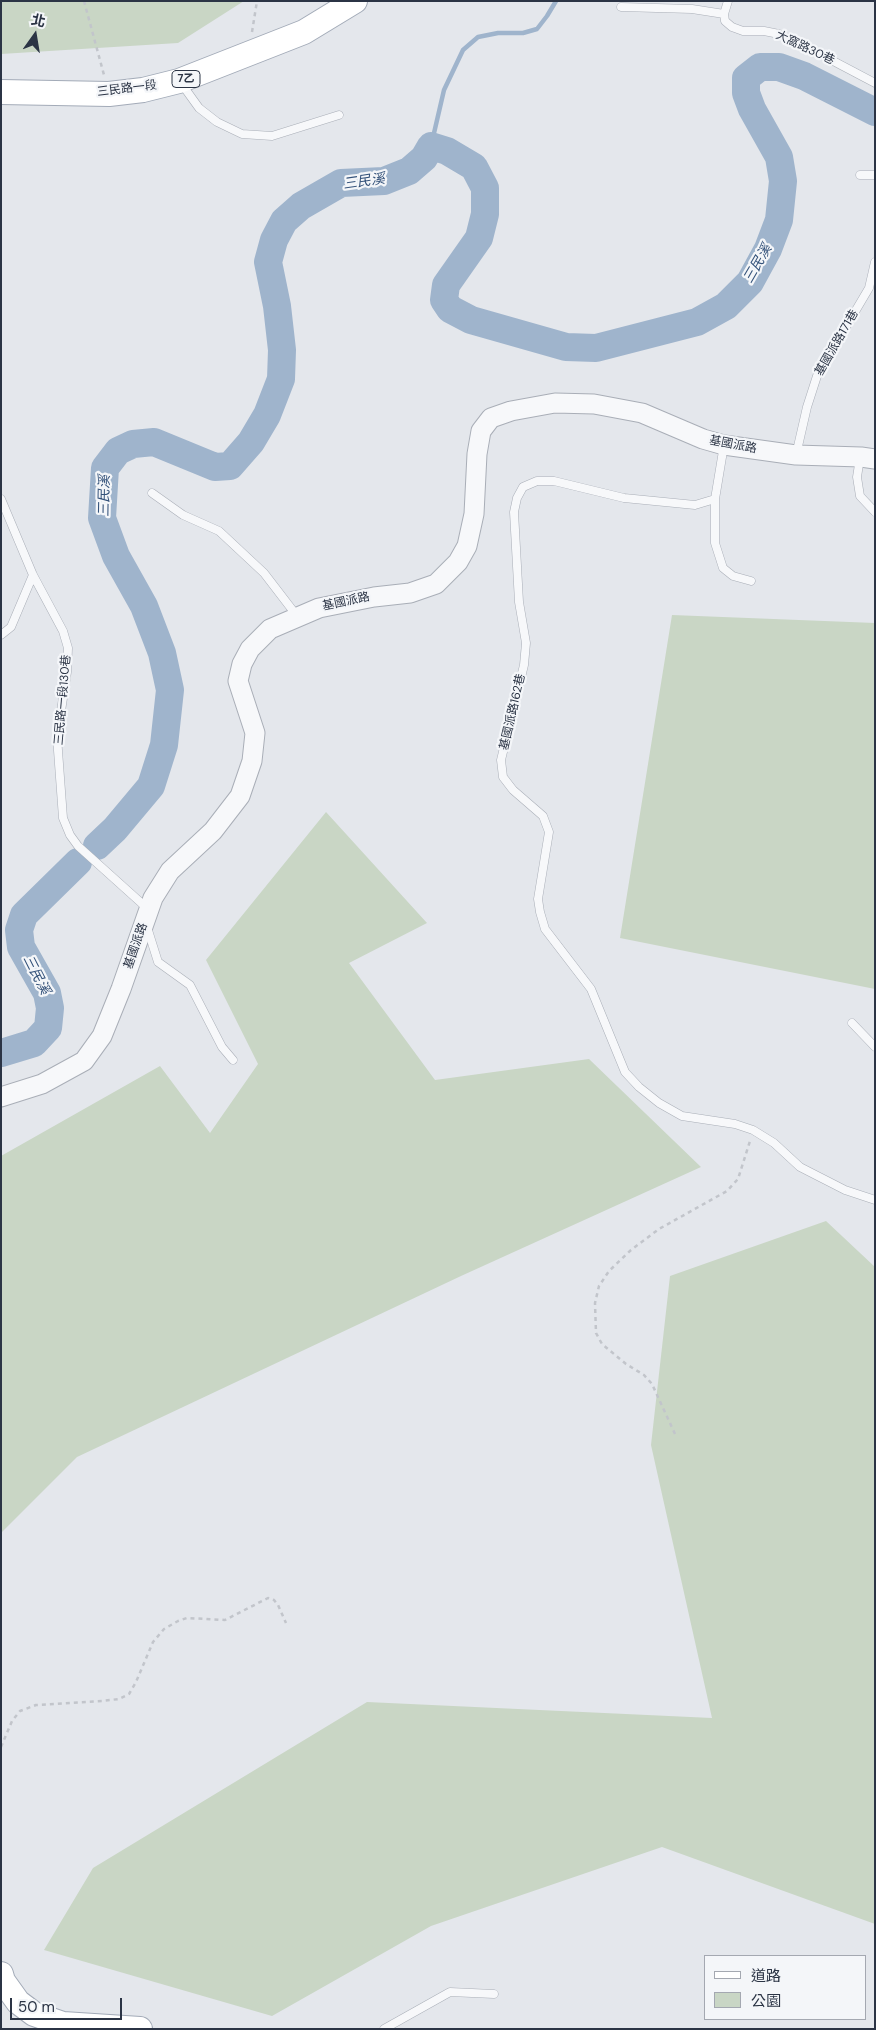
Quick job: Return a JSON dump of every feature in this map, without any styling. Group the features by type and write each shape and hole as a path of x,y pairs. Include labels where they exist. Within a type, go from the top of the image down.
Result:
{"main road":[{"name":"三民路一段","path":"1,92 109,94 143,90 180,81 304,32 355,1"},
{"path":"1,1974 3,1981 18,2002 34,2014 62,2024 140,2029"}],"street":[{"name":"基國派路","path":"1,1097 42,1084 84,1061 102,1036 122,989 147,915 170,871 213,831 240,796 252,761 255,733 238,681 242,664 250,650 270,629 319,608 374,597 410,593 436,584 458,562 467,546 474,514 477,454 481,432 490,418 511,410 555,403 594,404 642,413 724,446 796,455 868,458"}],"lane":[{"path":"621,7 692,9 724,14 728,1"},
{"name":"大窩路30巷","path":"724,14 725,21 732,27 743,31 764,31 779,34 875,83"},
{"path":"180,81 205,113 217,122 242,134 272,136 339,115"},
{"path":"860,175 875,175"},
{"name":"基國派路171巷","path":"796,455 807,407 817,376 869,288 875,262"},
{"path":"724,446 715,499 715,543 723,568 733,576 751,581"},
{"path":"868,458 857,477 860,496 875,512"},
{"name":"基國派路162巷","path":"715,499 695,505 624,498 554,481 536,481 523,487 516,498 514,512 519,602 526,643 524,665 502,760 503,777 513,790 542,816 549,832 538,899 545,928 590,988 625,1072 639,1088 682,1116 735,1124 753,1130 774,1143 800,1167 845,1190 875,1200"},
{"path":"152,493 183,515 219,530 264,573 298,617"},
{"name":"三民路一段130巷","path":"1,499 33,575 63,631 68,648 67,672 58,738 63,818 70,835 78,846 147,915"},
{"path":"1,635 10,627 33,575"},
{"path":"147,915 158,962 190,985 222,1047 233,1060"},
{"path":"852,1023 875,1046"},
{"path":"384,2029 450,1992 494,1994"}],"path":[{"path":"84,1 109,94"},
{"path":"249,54 257,1"},
{"path":"675,1434 652,1384 644,1375 626,1364 602,1344 596,1333 595,1303 599,1286 609,1271 631,1250 659,1230 727,1191 738,1179 753,1130"},
{"path":"1,1748 12,1721 20,1711 36,1705 72,1704 119,1699 129,1694 153,1642 164,1629 178,1621 187,1618 225,1620 268,1598 274,1600 278,1605 286,1623"}],"green space":[{"path":"1,1 244,1 178,43 1,54"},
{"path":"672,615 875,623 875,989 620,938"},
{"path":"326,812 427,923 349,963 435,1080 589,1059 701,1167 461,1276 77,1457 1,1533 1,1156 160,1066 210,1133 258,1064 206,960"},
{"path":"826,1221 875,1267 875,1924 662,1847 431,1926 272,2016 44,1950 93,1868 367,1702 712,1718 651,1445 670,1276"}],"waterway":[{"path":"431,146 444,90 463,50 478,37 498,33 523,33 537,29 556,1"},
{"name":"三民溪","path":"97,846 115,829 151,786 164,745 170,690 162,653 144,606 116,556 102,518 105,468 118,451 133,444 154,442 215,467 230,466 251,442 267,415 281,379 282,350 277,306 268,262 274,240 284,221 301,206 341,183 384,181 409,171 424,158 431,146 447,151 474,167 485,188 485,214 479,238 446,285 444,300 450,309 471,320 566,347 596,348 697,322 726,306 750,282 768,249 779,220 783,181 779,157 752,109 746,93 746,78 760,67 779,67 804,76 875,112"},
{"name":"三民溪","path":"1,1053 34,1043 48,1028 50,1008 47,993 21,947 19,930 24,915 78,862"}]}
